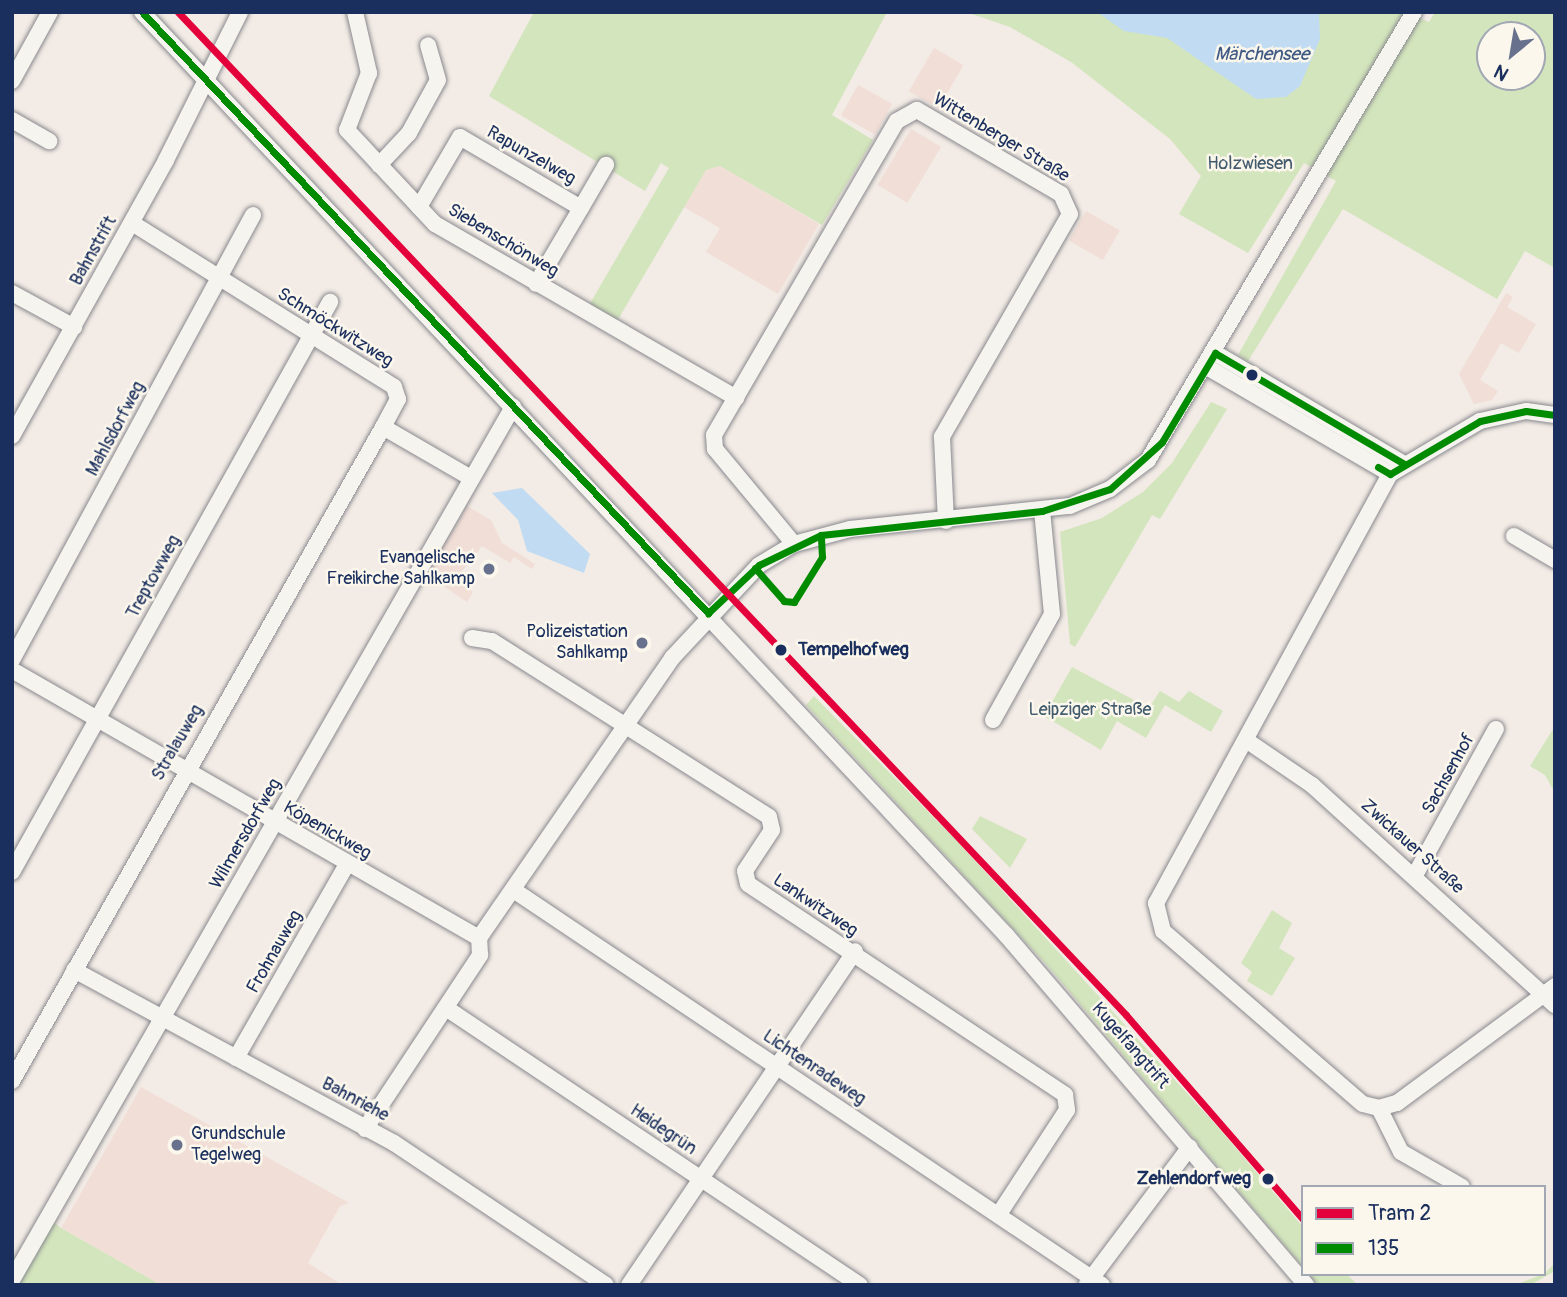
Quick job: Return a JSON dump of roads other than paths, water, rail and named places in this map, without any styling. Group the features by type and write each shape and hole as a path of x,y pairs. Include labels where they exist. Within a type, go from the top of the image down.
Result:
{"street":[{"path":"12,81 50,12"},
{"name":"Kugelfangtrift","path":"142,12 708,613 1007,936 1191,1147 1306,1285"},
{"name":"Bahnstrift","path":"12,436 132,223 207,83 240,12"},
{"name":"Siebenschönweg","path":"355,12 369,73 347,130 419,207 447,233 736,398"},
{"path":"365,1129 480,955 479,938 515,891 626,725 708,613 755,568 794,544 850,529 1042,511 1088,500 1133,474 1162,442 1414,12"},
{"path":"379,166 409,133 438,80 428,45"},
{"name":"Wittenberger Straße","path":"794,544 715,449 714,435 897,121 917,110 937,119 1061,194 1070,214 942,437 946,521"},
{"path":"12,120 49,141"},
{"name":"Rapunzelweg","path":"419,207 460,137 581,208"},
{"name":"Rapunzelweg","path":"536,284 606,165"},
{"name":"Mahlsdorfweg","path":"12,660 253,215"},
{"name":"Schmöckwitzweg","path":"132,223 399,392 383,427"},
{"path":"12,293 74,327"},
{"name":"Treptowweg","path":"12,872 330,302"},
{"path":"1211,360 1404,464"},
{"path":"1211,360 1390,474"},
{"name":"Wilmersdorfweg","path":"12,1280 513,407"},
{"path":"1551,995 1397,1103 1379,1108 1363,1104 1163,931 1157,917 1156,904 1390,474 1480,421 1526,411 1555,415"},
{"path":"383,427 471,478"},
{"name":"Stralauweg","path":"12,1081 185,769 383,427"},
{"path":"993,720 1052,614 1042,511"},
{"path":"1514,536 1555,560"},
{"name":"Lankwitzweg","path":"472,638 492,641 769,817 772,830 743,878 1065,1095 1067,1110 999,1213"},
{"name":"Köpenickweg","path":"12,670 274,823 479,938"},
{"name":"Sachsenhof","path":"1415,875 1496,729"},
{"name":"Zwickauer Straße","path":"1246,740 1312,785 1551,995"},
{"name":"Frohnauweg","path":"236,1058 348,864"},
{"name":"Lichtenradeweg","path":"515,891 999,1213 1093,1282"},
{"path":"629,1285 854,952"},
{"name":"Bahnriehe","path":"74,970 365,1129 606,1285"},
{"name":"Heidegrün","path":"446,1008 860,1285"},
{"path":"1379,1108 1402,1152 1459,1185"},
{"path":"1093,1282 1191,1147"}],"water":[{"name":"Märchensee","path":"1097,12 1319,12 1320,39 1300,86 1286,97 1256,99 1167,38 1124,31"},
{"path":"522,488 590,554 584,573 527,551 518,520 492,493"}],"tram line":[{"name":"2","path":"178,12 1126,1015 1301,1217"}],"place":[{"name":"Evangelische Freikirche Sahlkamp","path":"489,569"},
{"name":"Polizeistation Sahlkamp","path":"642,643"},
{"name":"Tempelhofweg","path":"781,650"},
{"name":"Grundschule Tegelweg","path":"177,1145"},
{"name":"Zehlendorfweg","path":"1268,1179"}],"park label":[{"name":"Holzwiesen","path":"1250,164"},
{"name":"Leipziger Straße","path":"1090,710"}]}
